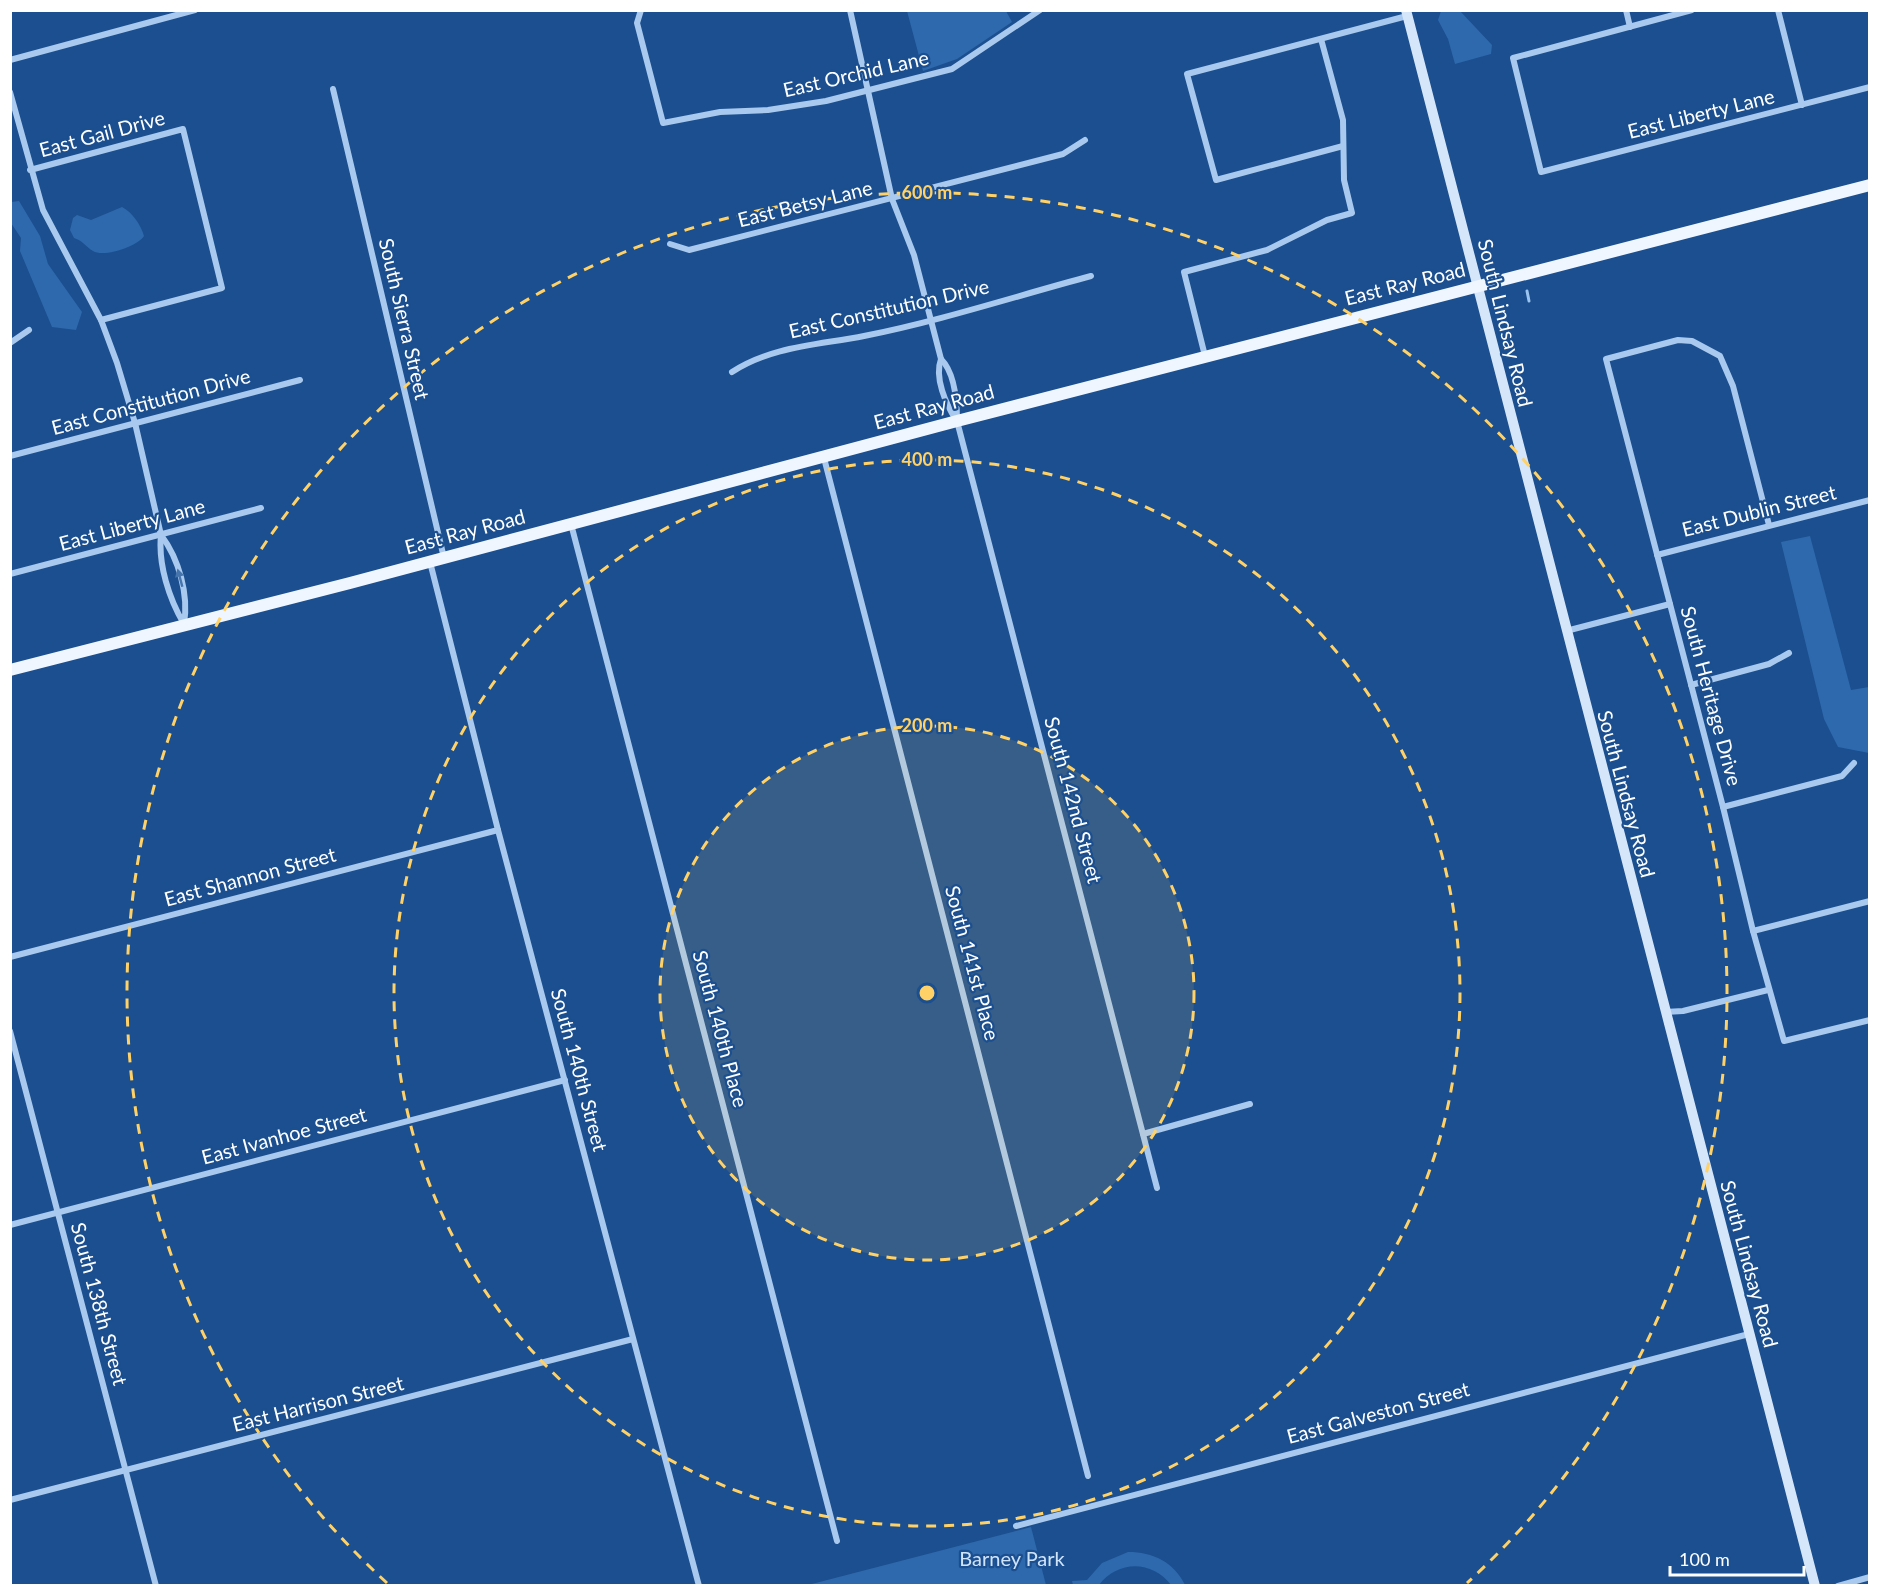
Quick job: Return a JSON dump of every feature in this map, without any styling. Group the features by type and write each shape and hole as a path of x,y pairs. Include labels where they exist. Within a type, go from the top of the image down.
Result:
{"main road":[{"name":"South Lindsay Road","path":"1407,13 1565,632 1815,1586"},
{"name":"East Ray Road","path":"10,670 824,458 957,420 1869,185"}],"street":[{"path":"10,60 168,14 195,10"},
{"path":"850,10 892,199 914,255 941,359 948,366 957,405 957,420"},
{"name":"East Orchid Lane","path":"640,11 637,23 663,123 720,112 768,110 869,92 952,69 1040,10"},
{"path":"1626,10 1630,27 1692,10"},
{"path":"1778,10 1802,105"},
{"path":"1343,146 1216,180 1187,74 1321,39 1407,13"},
{"name":"East Liberty Lane","path":"1630,27 1513,58 1541,172 1869,87"},
{"path":"1205,356 1184,272 1267,250 1327,220 1352,213 1344,180 1343,120 1321,39"},
{"name":"South Sierra Street","path":"333,89 444,558"},
{"path":"10,92 43,210 101,320 135,423 161,535 159,551 174,608 184,624"},
{"name":"East Gail Drive","path":"30,170 183,129 222,288 101,320"},
{"name":"East Betsy Lane","path":"670,244 689,250 1063,154 1085,140"},
{"name":"East Constitution Drive","path":"732,372 750,360 795,347 865,336 1090,276"},
{"path":"10,343 30,330"},
{"name":"South Heritage Drive","path":"1769,525 1733,386 1720,356 1692,341 1678,340 1606,359 1723,807 1768,990 1784,1041 1869,1020"},
{"path":"941,359 937,368 946,403 957,420"},
{"name":"East Constitution Drive","path":"10,456 300,380"},
{"name":"South 142nd Street","path":"957,420 1157,1188"},
{"name":"South 141st Place","path":"824,458 1088,1476"},
{"name":"East Dublin Street","path":"1657,555 1869,500"},
{"name":"East Liberty Lane","path":"10,574 261,508"},
{"name":"South 140th Place","path":"571,524 837,1541"},
{"path":"161,535 172,549 187,605 184,624"},
{"name":"South 140th Street","path":"430,561 498,830 699,1586"},
{"path":"1565,632 1670,604"},
{"path":"1691,685 1769,664 1789,653"},
{"path":"1723,807 1842,776 1854,763"},
{"name":"East Shannon Street","path":"10,957 498,830"},
{"path":"1753,931 1869,901"},
{"path":"1665,1012 1683,1011 1768,990"},
{"name":"South 138th Street","path":"10,1031 156,1586"},
{"name":"East Ivanhoe Street","path":"10,1225 565,1080"},
{"path":"1143,1134 1250,1104"},
{"name":"East Galveston Street","path":"1016,1526 1749,1334"},
{"name":"East Harrison Street","path":"10,1500 633,1339"},
{"path":"1838,1586 1869,1577"}],"green space":[{"path":"907,11 1006,11 1012,22 957,59 923,71"},
{"path":"1441,11 1460,11 1492,45 1491,54 1455,64 1448,39 1438,20"},
{"path":"19,201 40,236 48,264 82,312 76,330 52,327 20,251 21,238 11,223 11,202"},
{"path":"122,207 133,215 143,232 144,236 135,244 112,252 98,253 74,238 70,230 73,218 77,215 91,220"},
{"path":"1810,536 1851,690 1869,687 1869,753 1838,747 1824,719 1781,542"},
{"name":"Barney Park","path":"1031,1527 1046,1585 808,1585"},
{"path":"1128,1552 1154,1556 1169,1564 1185,1585 1171,1585 1154,1571 1135,1566 1116,1571 1099,1585 1073,1585 1072,1581 1087,1580 1102,1563"}],"waterway":[{"path":"1527,291 1529,301"}]}
